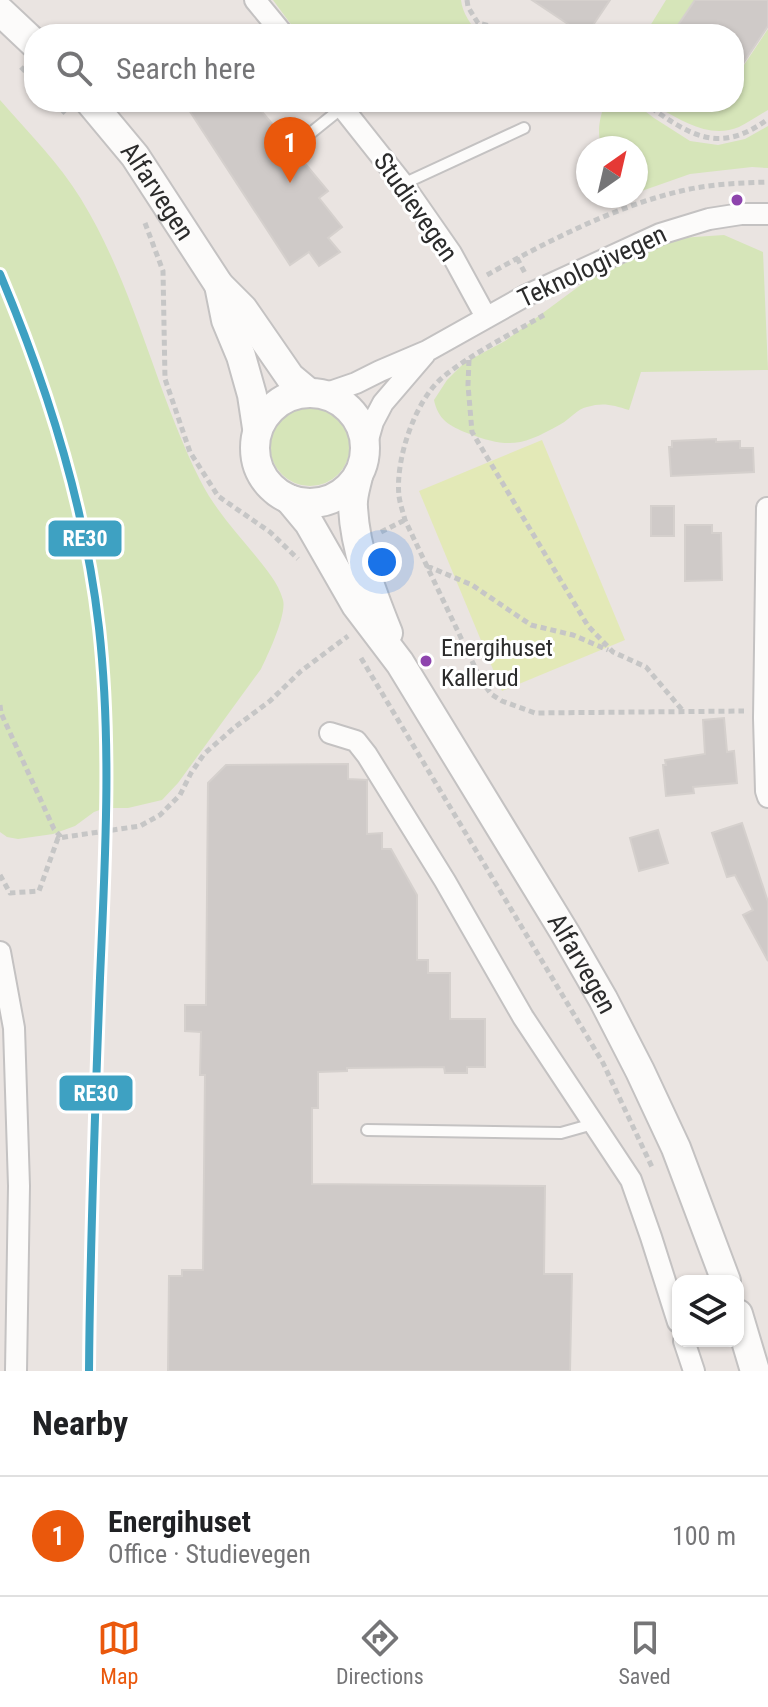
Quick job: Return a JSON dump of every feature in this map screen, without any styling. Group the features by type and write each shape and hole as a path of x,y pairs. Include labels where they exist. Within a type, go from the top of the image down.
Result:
{"main road":[{"path":"0,11 24,34"},
{"name":"Alfarvegen","path":"82,112 135,156 219,285 243,309 290,377 316,393"},
{"name":"Alfarvegen","path":"219,285 226,320 252,395 257,428"},
{"path":"316,393 341,402 354,415 363,431 361,463 345,491 327,501 308,504 289,499 271,488 258,470 254,450 257,428 269,410 286,397 316,393"},
{"name":"Alfarvegen","path":"361,463 353,504 358,543 376,602 400,663"},
{"name":"Alfarvegen","path":"289,499 309,523 356,605 400,663 603,999 676,1148 724,1275"},
{"path":"744,1334 755,1371"}],"street":[{"path":"255,0 275,24"},
{"name":"Studievegen","path":"346,112 403,184 451,253 486,317"},
{"name":"Teknologivegen","path":"316,393 356,383 427,351 525,296 660,234 709,219 768,214"},
{"name":"Teknologivegen","path":"361,463 373,422 383,403 427,351"},
{"path":"767,508 768,797"},
{"path":"330,733 356,741 367,755 445,881 523,1017 631,1180 672,1303"},
{"path":"0,952 14,1028 19,1186 16,1371"},
{"path":"686,1347 694,1371"}],"lane":[{"path":"302,140 332,112"},
{"path":"403,184 524,128"},
{"path":"367,1130 561,1133 593,1124"}],"path":[{"path":"467,0 478,23"},
{"path":"657,112 679,128 703,138 722,139 742,134 768,119"},
{"path":"469,285 517,258 636,204 682,191 724,184 768,182"},
{"path":"144,221 163,271 165,379 190,452 218,496 270,532 299,560"},
{"path":"517,258 527,277"},
{"path":"548,313 442,378 427,395 414,420 399,474 399,497 405,520 481,680 491,694 502,701 535,713 744,711 766,718"},
{"path":"469,360 472,432 588,626 613,652"},
{"path":"425,565 472,585 531,625 573,635 646,667 684,712"},
{"path":"0,875 10,893 39,891 58,838 140,826 160,815 180,795 204,754 270,701 301,671 348,636"},
{"path":"355,649 603,1063 657,1177"},
{"path":"0,705 54,829 61,837"}],"green space":[{"path":"273,0 461,0 471,24 291,24"},
{"path":"666,0 697,0 681,24 651,24"},
{"path":"768,29 768,110 739,127 718,131 698,127 666,112 744,112 744,65"},
{"path":"0,100 53,160 81,199 116,267 184,446 200,480 218,510 271,576 283,600 276,634 261,669 178,783 162,800 128,808 105,808 75,826 53,834 18,839 0,832"},
{"path":"602,112 646,112 690,141 718,145 745,139 768,126 768,168 690,174 648,189 648,136 599,136"},
{"path":"724,235 763,252 768,370 641,372 629,410 608,405 587,407 547,431 515,443 467,433 450,425 438,413 434,400 447,380 464,363 505,341 601,270 665,239"},
{"path":"310,406 325,409 338,418 347,431 350,446 347,461 338,474 325,483 310,486 295,483 282,474 273,461 270,446 273,431 282,418 295,409"},
{"path":"542,440 625,640 502,691 419,491"}],"building":[{"path":"532,0 610,0 594,24 568,24"},
{"path":"695,0 768,0 768,26 744,62 744,24 679,24"},
{"path":"190,112 262,112 328,191 319,198 342,227 328,238 340,252 319,266 309,252 290,265"},
{"path":"716,439 716,442 740,441 740,448 753,448 754,472 671,476 669,447 672,447 672,441"},
{"path":"651,506 674,506 674,536 651,536"},
{"path":"685,525 712,525 712,533 721,533 722,580 685,581"},
{"path":"724,718 727,752 734,751 737,783 693,787 694,793 666,796 665,760 705,754 703,720"},
{"path":"348,764 348,779 367,780 367,834 382,833 382,849 391,849 417,895 417,960 428,960 428,973 450,973 450,1019 485,1019 485,1067 467,1067 467,1073 445,1073 444,1067 347,1068 347,1071 318,1072 318,1108 312,1108 312,1184 545,1186 544,1274 572,1274 570,1371 168,1371 169,1276 182,1276 182,1270 203,1270 205,1075 200,1075 201,1032 185,1031 185,1005 206,1005 208,783 226,765"},
{"path":"742,823 768,902 768,961 743,915 753,910 735,875 727,877 712,833"},
{"path":"658,830 668,863 639,871 630,838"}],"transit line":[{"name":"RE30","path":"0,274 49,404 74,492 93,582 103,672 106,803 89,1371"}],"place":[{"name":"Energihuset","path":"290,183"},
{"name":"Energihuset Kallerud","path":"426,661"}]}
